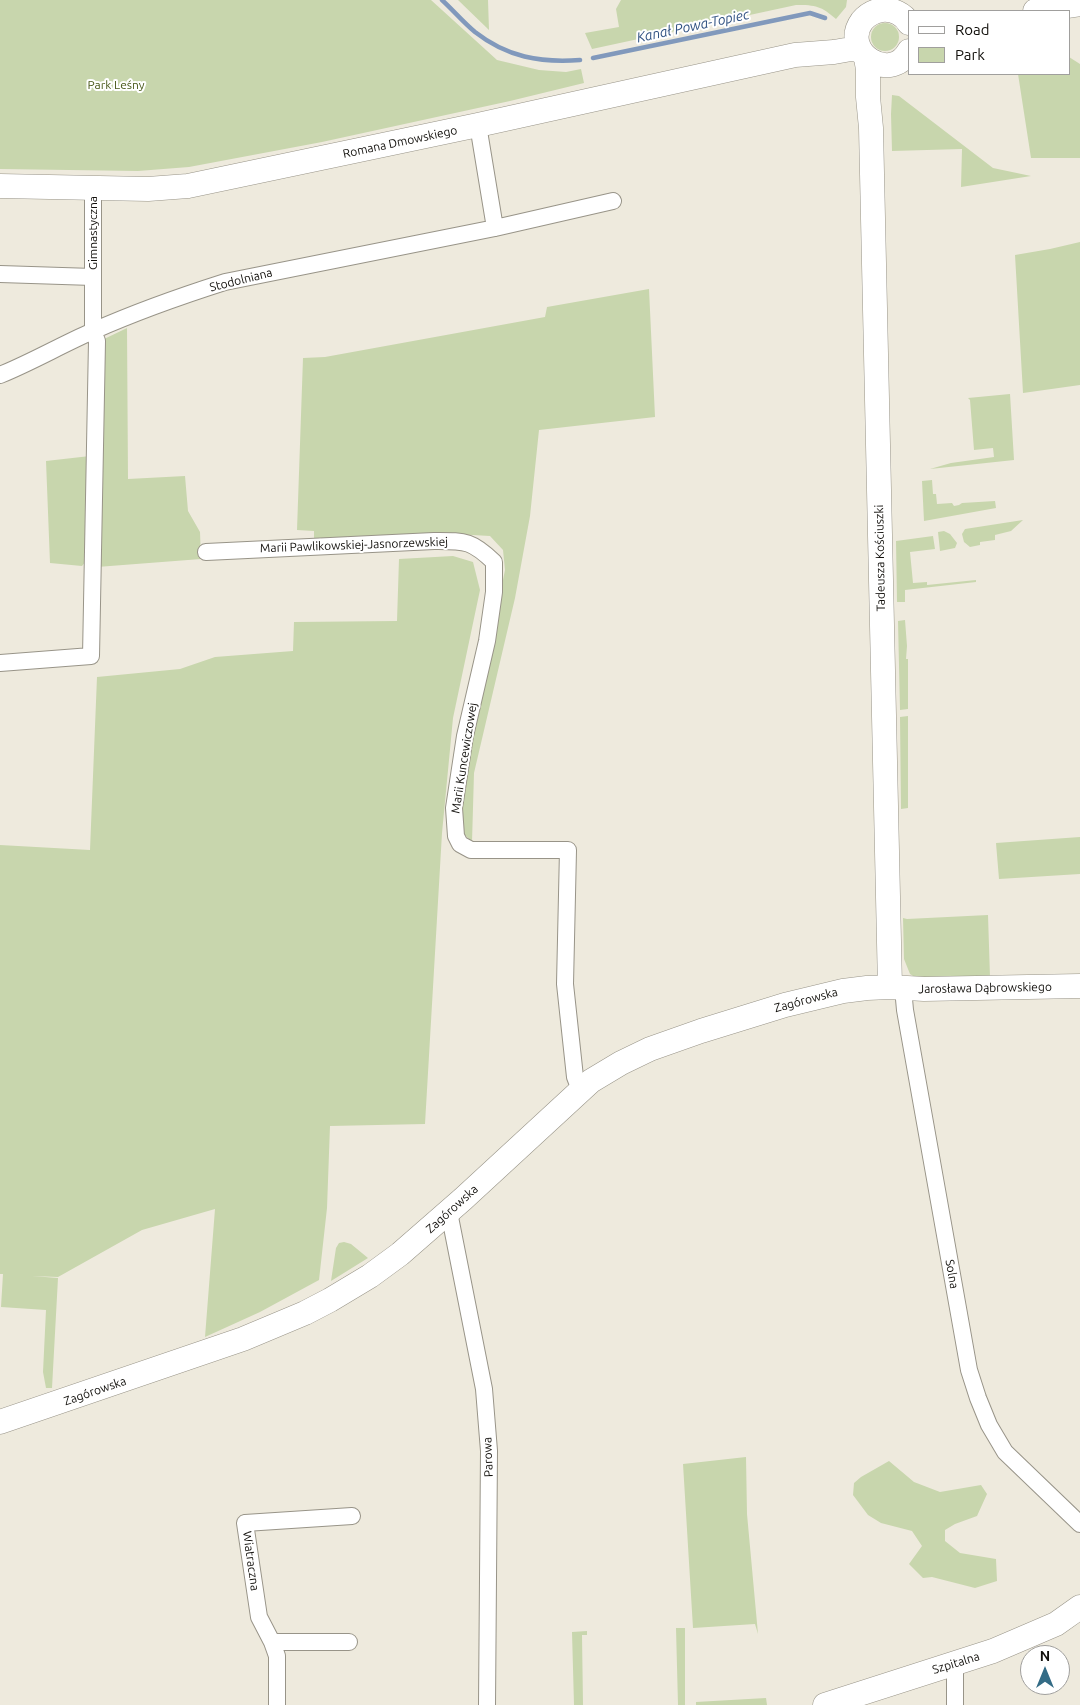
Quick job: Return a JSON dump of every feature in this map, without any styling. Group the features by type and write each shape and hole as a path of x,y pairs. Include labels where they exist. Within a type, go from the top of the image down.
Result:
{"street":[{"name":"Tadeusza Kościuszki","path":"865,0 861,40 868,69 871,128 897,988"},
{"path":"1041,10 1080,4"},
{"name":"Romana Dmowskiego","path":"0,186 148,190 188,186 478,125 795,55 832,39 853,34 861,40 874,12 881,10 899,15"},
{"path":"861,40 873,63 882,65 902,57"},
{"name":"Tadeusza Kościuszki","path":"871,128 884,73 902,57"},
{"path":"478,125 495,228"},
{"name":"Gimnastyczna","path":"0,663 91,656 96,341 93,331 93,188"},
{"name":"Stodolniana","path":"0,375 93,331 183,295 225,282 495,228 613,201"},
{"name":"Gimnastyczna","path":"0,274 93,277"},
{"name":"Marii Pawlikowskiej-Jasnorzewskiej","path":"206,552 434,541 462,542 480,548 494,562"},
{"name":"Marii Kuncewiczowej","path":"494,562 494,592 487,641 465,736 454,808 456,836 460,844 471,850 568,850 566,984 575,1076 580,1090"},
{"name":"Jarosława Dąbrowskiego","path":"897,988 1080,986"},
{"name":"Zagórowska","path":"0,1422 226,1345 305,1314 370,1276 400,1254 449,1212 580,1090 606,1071 636,1055 701,1031 828,994 867,988 897,988"},
{"name":"Solna","path":"897,988 905,1010 969,1370 978,1398 989,1426 1005,1452 1080,1524"},
{"name":"Parowa","path":"449,1212 484,1389 490,1451 487,1705"},
{"name":"Wiatraczna","path":"277,1705 277,1656 259,1617 245,1524 352,1516"},
{"name":"Szpitalna","path":"825,1705 993,1651 1056,1624 1080,1607"},
{"path":"272,1642 348,1642"},
{"path":"955,1663 956,1705"}],"green space":[{"name":"Park Leśny","path":"0,0 431,0 497,60 539,70 566,72 581,69 584,83 322,142 189,167 138,171 0,169"},
{"path":"458,0 488,0 489,30"},
{"path":"621,0 847,0 846,7 836,19 818,7 796,5 592,49 585,33 619,27 616,9"},
{"path":"885,23 895,27 899,37 895,47 885,51 875,47 871,37 875,27"},
{"path":"1070,58 1080,64 1080,158 1031,158 1018,75 1070,75"},
{"path":"892,95 899,96 993,168 1031,176 961,187 962,149 892,151"},
{"path":"1080,242 1080,385 1023,393 1015,255"},
{"path":"649,289 655,417 539,430 530,516 515,598 474,773 472,842 464,834 458,820 476,714 505,570 503,550 490,536 455,534 314,543 314,531 297,530 303,358 325,357 545,317 547,307"},
{"path":"127,328 128,479 185,476 188,511 200,532 201,559 97,567 100,341"},
{"path":"1010,394 1014,460 930,469 951,463 994,457 993,448 974,450 970,400 968,398"},
{"path":"90,456 86,561 82,566 50,563 46,461"},
{"path":"932,480 933,494 936,494 937,504 952,503 954,506 962,503 995,501 996,508 924,521 922,481"},
{"path":"1023,520 1011,531 995,535 995,540 980,542 980,545 970,547 964,542 962,534 965,529"},
{"path":"944,531 950,534 957,543 955,548 940,551 938,532"},
{"path":"933,536 935,549 910,552 913,583 927,582 927,585 976,580 976,582 905,590 905,602 897,602 896,541"},
{"path":"453,556 473,562 480,590 453,718 442,833 425,1124 330,1126 327,1208 319,1280 260,1312 205,1337 215,1209 142,1230 58,1277 32,1276 58,1278 52,1388 46,1388 43,1372 46,1310 1,1307 3,1274 0,1274 0,845 90,850 97,677 180,669 215,657 293,651 294,622 397,621 399,559"},
{"path":"905,620 906,659 908,659 908,709 900,710 898,621"},
{"path":"908,716 908,808 901,809 900,717"},
{"path":"1080,837 1080,874 999,879 996,843"},
{"path":"988,915 990,977 918,979 910,974 904,959 903,918"},
{"path":"339,1243 351,1244 368,1258 331,1281 336,1248"},
{"path":"746,1457 747,1514 758,1634 755,1624 693,1628 683,1464"},
{"path":"889,1461 914,1482 940,1492 981,1485 987,1494 977,1516 945,1530 945,1541 960,1553 996,1559 997,1581 975,1588 932,1577 923,1578 909,1564 922,1546 912,1531 881,1523 868,1515 853,1495 854,1483"},
{"path":"676,1628 685,1628 685,1705 678,1705"},
{"path":"587,1631 587,1635 582,1635 583,1705 574,1705 572,1632"},
{"path":"766,1698 767,1705 696,1705 696,1702"}],"waterway":[{"name":"Kanał Powa-Topiec","path":"442,0 475,32 487,41 512,53 538,59 580,60"},
{"name":"Kanał Powa-Topiec","path":"593,58 810,13 825,18"}]}
